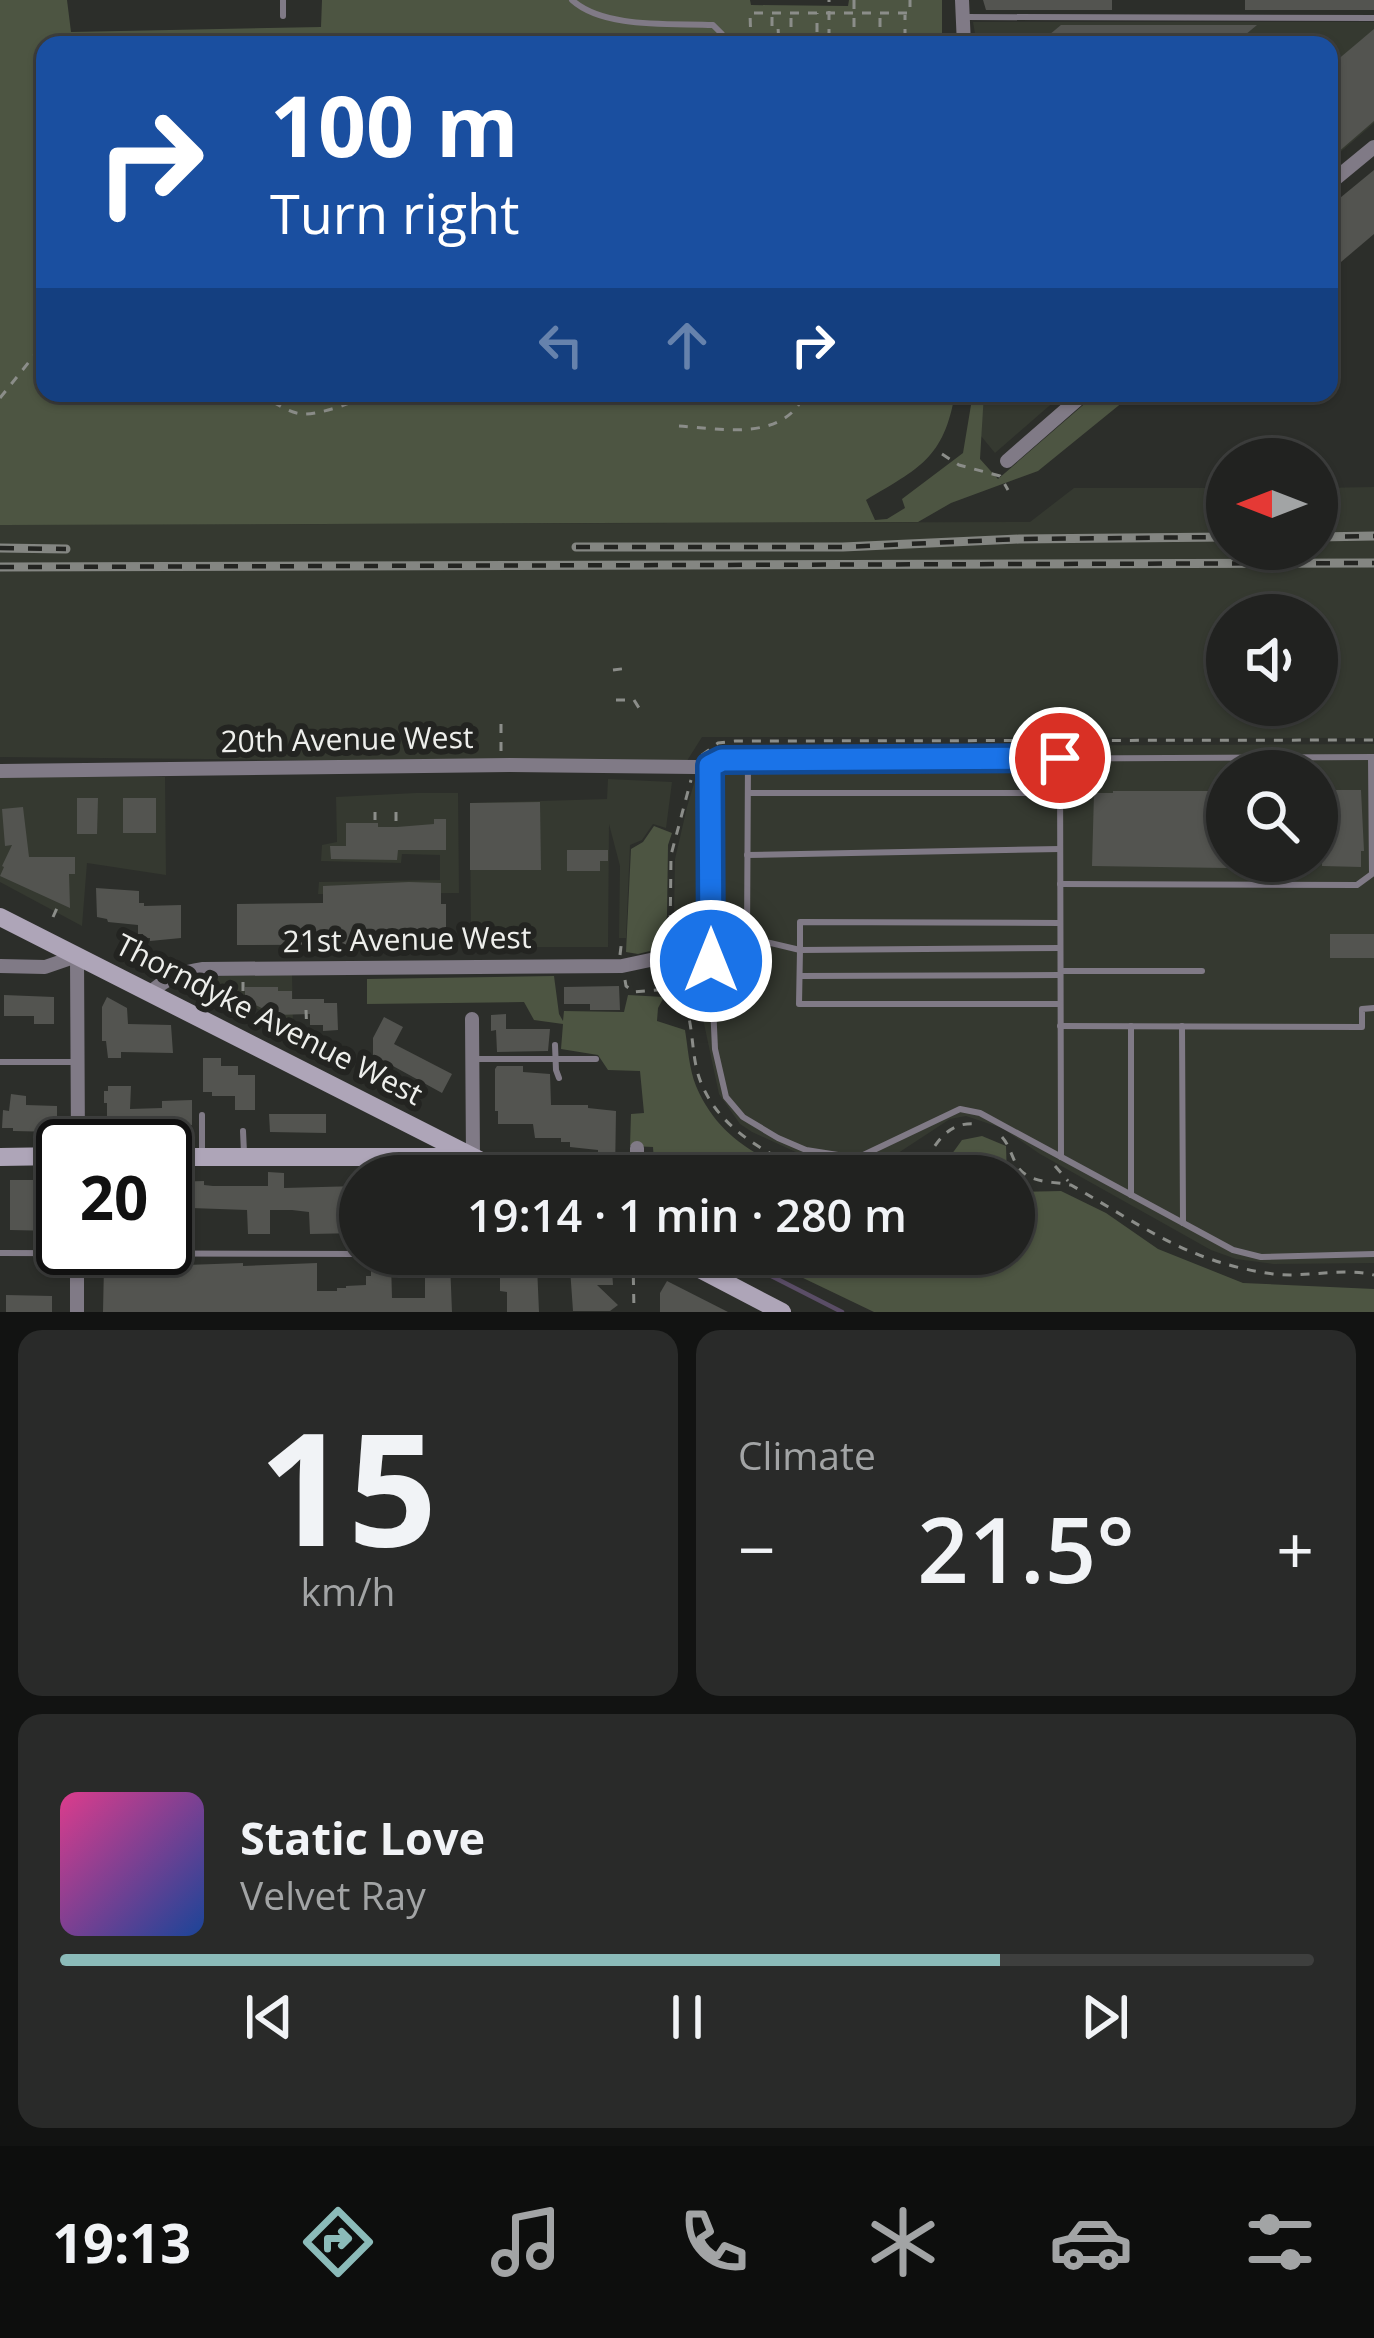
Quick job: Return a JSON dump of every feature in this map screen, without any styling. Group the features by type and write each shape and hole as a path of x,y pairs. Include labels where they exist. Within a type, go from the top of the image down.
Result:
{"main road":[{"name":"Thorndyke Avenue West","path":"0,917 468,1155"},
{"path":"0,1157 36,1156"},
{"path":"192,1157 339,1157"},
{"path":"711,1275 782,1312"}],"street":[{"path":"962,0 964,36"},
{"path":"1338,177 1374,147"},
{"path":"1002,470 1075,402"},
{"name":"20th Avenue West","path":"0,771 695,766"},
{"name":"21st Avenue West","path":"150,994 184,971 622,966 670,950"},
{"path":"0,966 45,967 76,956 78,1119"},
{"path":"472,1019 472,1155"},
{"path":"638,1148 638,1155"},
{"path":"76,1312 77,1275"}],"lane":[{"path":"283,0 283,16"},
{"path":"572,0 584,10 619,20 713,25 722,36"},
{"path":"963,17 1374,18"},
{"path":"1060,884 1357,885 1372,874 1372,757 722,760 710,766 715,1048 726,1097 742,1117 778,1138 806,1150 857,1157 960,1109 980,1113 1233,1250 1261,1257 1374,1254"},
{"path":"1060,758 1061,1157"},
{"path":"747,938 748,760"},
{"path":"748,794 1060,794"},
{"path":"747,855 1060,849"},
{"path":"1060,923 800,922 799,1004 1060,1004"},
{"path":"711,929 800,950 1060,948"},
{"path":"670,950 711,947"},
{"path":"800,976 1202,971"},
{"path":"1060,1026 1362,1027 1362,1009 1374,1009"},
{"path":"1132,1026 1132,1195"},
{"path":"1182,1026 1183,1223"},
{"path":"555,1045 559,1078"},
{"path":"472,1059 596,1059"},
{"path":"0,1062 77,1062"},
{"path":"202,1115 202,1157"},
{"path":"243,1131 244,1157"},
{"path":"0,1253 36,1252"},
{"path":"192,1252 339,1254"}],"path":[{"path":"829,0 829,36"},
{"path":"854,0 854,36"},
{"path":"750,36 750,13 910,14 910,0"},
{"path":"772,13 778,36"},
{"path":"791,13 791,36"},
{"path":"817,13 817,36"},
{"path":"880,14 880,36"},
{"path":"905,14 905,36"},
{"path":"0,398 36,353"},
{"path":"273,402 304,414 349,402"},
{"path":"679,425 772,426 800,402"},
{"path":"942,454 959,466 1002,470 1007,490"},
{"path":"613,670 628,668"},
{"path":"616,700 634,700 639,708"},
{"path":"501,724 502,765"},
{"path":"670,950 673,846 695,766 718,743 1374,740"},
{"path":"375,812 375,820"},
{"path":"396,812 396,824"},
{"path":"53,917 57,908"},
{"path":"614,956 620,956 622,938"},
{"path":"624,975 626,986 634,992 658,990"},
{"path":"205,983 216,990"},
{"path":"243,985 243,1004"},
{"path":"306,1010 308,1035"},
{"path":"929,1155 953,1126 985,1126"},
{"path":"996,1132 1025,1175 1071,1185 1181,1250 1214,1262 1278,1274 1340,1271 1374,1275"},
{"path":"633,1275 634,1312"}],"shaded area":[{"path":"973,22 1374,22 1374,123 1338,154 1338,36 975,36"},
{"path":"983,402 1054,402 995,453 981,436"},
{"path":"1374,487 1374,738 702,737 685,764 0,757 0,525 1030,522 1074,488 1206,488 1206,570 1338,570 1338,488"},
{"path":"1374,744 1374,1263 1273,1264 1211,1250 1002,1128 966,1116 950,1119 895,1155 808,1155 740,1124 719,1094 696,986 673,970 675,859 701,760 736,747"},
{"path":"0,776 165,777 166,875 87,863 82,926 0,882"},
{"path":"608,779 672,782 666,828 653,824 642,840 630,845 626,938 619,938 620,866 609,824 608,947 471,947 470,803 607,799"},
{"path":"458,793 459,893 318,894 319,882 440,880 440,855 402,854 401,863 321,861 322,845 337,842 336,797"},
{"path":"292,974 293,1027 207,983 213,977 230,975"}],"green space":[{"path":"0,0 67,0 71,32 321,27 322,0 750,0 751,5 848,6 849,0 942,0 942,33 954,36 36,36 36,402 953,402 944,433 926,459 866,500 875,520 905,508 902,499 963,453 972,402 983,402 980,459 998,479 1087,402 1123,402 1038,471 951,503 918,522 0,525"},
{"path":"654,826 672,833 662,948 626,952 631,849"},
{"path":"554,976 563,1021 564,1011 624,1012 628,995 664,997 657,1021 685,1030 690,1066 705,1104 739,1142 761,1155 654,1155 653,1147 630,1146 631,1114 644,1113 640,1071 608,1070 598,1055 561,1049 563,1024 534,1020 524,1002 367,1004 367,979"},
{"path":"982,1136 1006,1146 1006,1155 951,1155 962,1140"},
{"path":"1061,1191 1106,1213 1158,1249 1243,1283 1374,1289 1374,1312 874,1312 797,1275 1035,1275 1035,1192"}],"building":[{"path":"983,0 1112,0 1112,10 986,10"},
{"path":"1245,0 1374,0 1374,10 1245,10"},
{"path":"1061,25 1257,25 1244,36 1048,36"},
{"path":"1374,29 1374,121 1338,152 1338,59"},
{"path":"1374,170 1374,234 1341,262 1338,258 1338,200"},
{"path":"1338,790 1361,790 1361,867 1338,866"},
{"path":"1206,791 1206,868 1092,866 1094,793"},
{"path":"77,798 98,798 97,834 77,834"},
{"path":"123,798 156,798 156,833 123,833"},
{"path":"540,802 541,870 470,870 470,803"},
{"path":"23,807 29,857 75,857 75,874 69,874 70,908 0,876 12,845 5,846 2,809"},
{"path":"434,819 446,819 446,850 398,850 397,860 331,859 330,846 346,846 346,823 397,827 434,824"},
{"path":"567,850 608,850 608,861 600,861 600,871 567,871"},
{"path":"441,883 446,944 237,945 237,904 323,903 323,886"},
{"path":"96,888 139,891 139,903 144,906 181,905 181,938 150,941 138,934 138,925 97,917"},
{"path":"1330,934 1374,934 1374,958 1330,958"},
{"path":"619,986 620,1010 564,1004 564,987"},
{"path":"245,987 278,987 278,991 292,991 292,999 337,1003 338,1030 323,1031 323,1025 310,1025 310,1014 276,1015 245,1000"},
{"path":"4,995 54,997 54,1024 34,1024 34,1016 4,1016"},
{"path":"107,997 127,1008 128,1024 171,1025 173,1053 121,1052 121,1058 108,1058 106,1041 102,1041 102,1007"},
{"path":"506,1014 506,1029 550,1029 548,1051 497,1052 491,1015"},
{"path":"384,1017 403,1027 394,1044 452,1074 442,1093 373,1055 373,1038"},
{"path":"203,1058 221,1058 221,1066 238,1066 238,1075 255,1075 255,1110 235,1110 235,1096 203,1092"},
{"path":"523,1066 523,1072 550,1074 551,1105 616,1111 615,1155 570,1147 561,1138 535,1138 533,1124 498,1124 495,1069"},
{"path":"108,1086 131,1086 130,1109 162,1108 162,1101 192,1100 192,1119 107,1119 104,1091"},
{"path":"11,1094 26,1096 26,1105 57,1106 57,1119 36,1119 36,1132 13,1131 2,1128 3,1110 9,1111"},
{"path":"269,1114 326,1114 326,1133 270,1132"},
{"path":"268,1172 284,1173 284,1188 339,1187 339,1233 310,1234 309,1212 270,1210 270,1234 248,1234 247,1210 192,1208 192,1182 268,1186"},
{"path":"10,1180 36,1180 36,1231 10,1230"},
{"path":"317,1263 317,1291 366,1285 366,1276 391,1275 392,1298 425,1298 425,1275 451,1275 452,1312 103,1312 104,1275 192,1275 192,1265"},
{"path":"537,1275 539,1312 507,1312 507,1292 500,1291 500,1278"},
{"path":"570,1275 612,1275 613,1285 597,1285 618,1305 610,1311 573,1311"},
{"path":"667,1281 728,1312 660,1312 660,1293"},
{"path":"6,1295 52,1296 52,1312 6,1312"}],"waterway":[{"path":"769,1275 842,1312"}],"railway":[{"path":"1338,537 1374,536"},
{"path":"576,547 843,547 1206,537"},
{"path":"0,548 66,549"},
{"path":"0,567 1374,563"}],"route":[{"path":"711,961 710,766 722,760 1060,758"}]}
